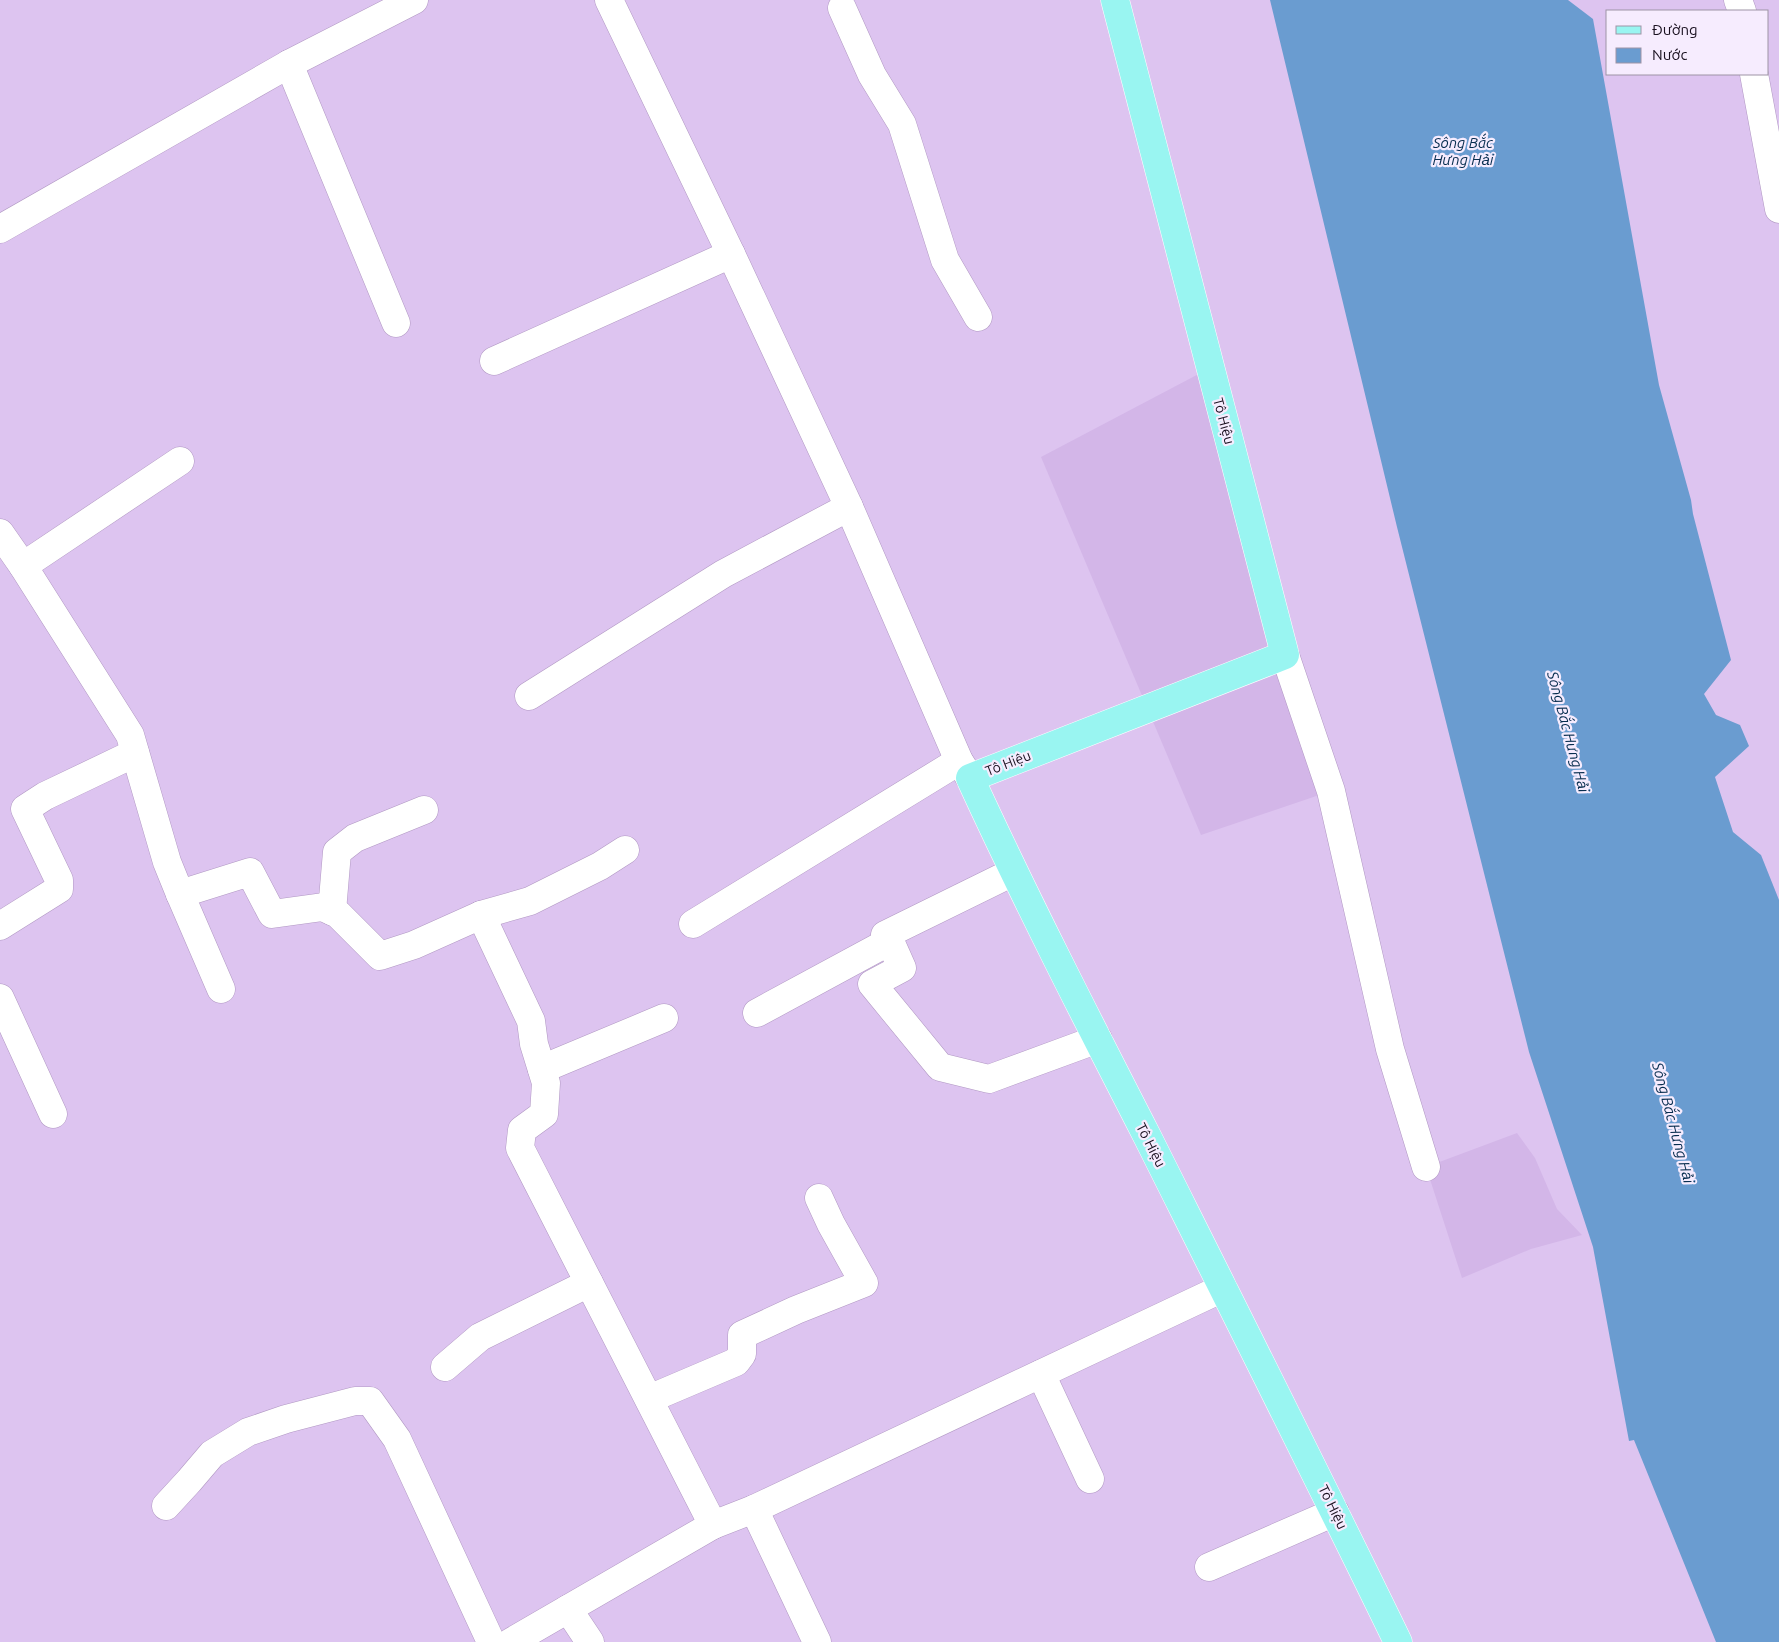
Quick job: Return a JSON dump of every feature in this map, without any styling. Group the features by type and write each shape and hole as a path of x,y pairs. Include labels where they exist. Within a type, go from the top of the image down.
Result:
{"main road":[{"name":"Tô Hiệu","path":"1115,0 1285,656 964,769 1013,872 1223,1288 1398,1642"}],"street":[{"path":"0,229 289,64 414,0"},
{"path":"609,0 731,254 849,507 964,769 693,924"},
{"path":"848,3 872,74 902,124 945,260 978,317"},
{"path":"289,64 396,323"},
{"path":"1754,75 1779,209"},
{"path":"494,361 731,254"},
{"path":"23,566 180,461"},
{"path":"529,696 723,574 849,507"},
{"path":"0,533 130,735 167,862 221,989"},
{"path":"1285,656 1331,791 1390,1049 1426,1167"},
{"path":"0,926 59,890 59,880 25,810 45,796 135,753"},
{"path":"332,910 337,852 355,838 424,810"},
{"path":"180,894 250,872 272,914 323,907 332,910 380,956 414,945 481,915 530,901 600,866 626,850"},
{"path":"1013,872 885,935 890,941 902,968 872,984 940,1068 989,1079 1098,1039"},
{"path":"481,915 531,1021 534,1044 546,1082 544,1114 522,1130 520,1148 713,1525"},
{"path":"757,1013 890,941"},
{"path":"0,998 53,1114"},
{"path":"542,1069 664,1018"},
{"path":"649,1400 736,1362 742,1354 742,1335 796,1310 864,1283 831,1224 819,1198"},
{"path":"445,1367 480,1337 589,1283"},
{"path":"511,1642 713,1525 754,1509 1223,1288"},
{"path":"1041,1374 1090,1480"},
{"path":"166,1506 212,1454 248,1432 286,1419 355,1401 370,1401 397,1439 491,1642"},
{"path":"754,1509 817,1642"},
{"path":"1209,1567 1335,1512"},
{"path":"568,1609 590,1642"}],"shaded area":[{"path":"1210,368 1331,791 1201,835 1041,457"},
{"path":"1517,1133 1535,1158 1557,1209 1582,1235 1531,1249 1462,1278 1426,1167"}],"water":[{"name":"Sông Bắc Hưng Hải","path":"1270,0 1568,0 1593,19 1659,385 1691,500 1731,660 1704,694 1716,715 1740,725 1749,746 1715,777 1733,832 1761,855 1779,900 1779,1642 1716,1642 1634,1440 1629,1441 1593,1247 1529,1052 1397,527"}]}
